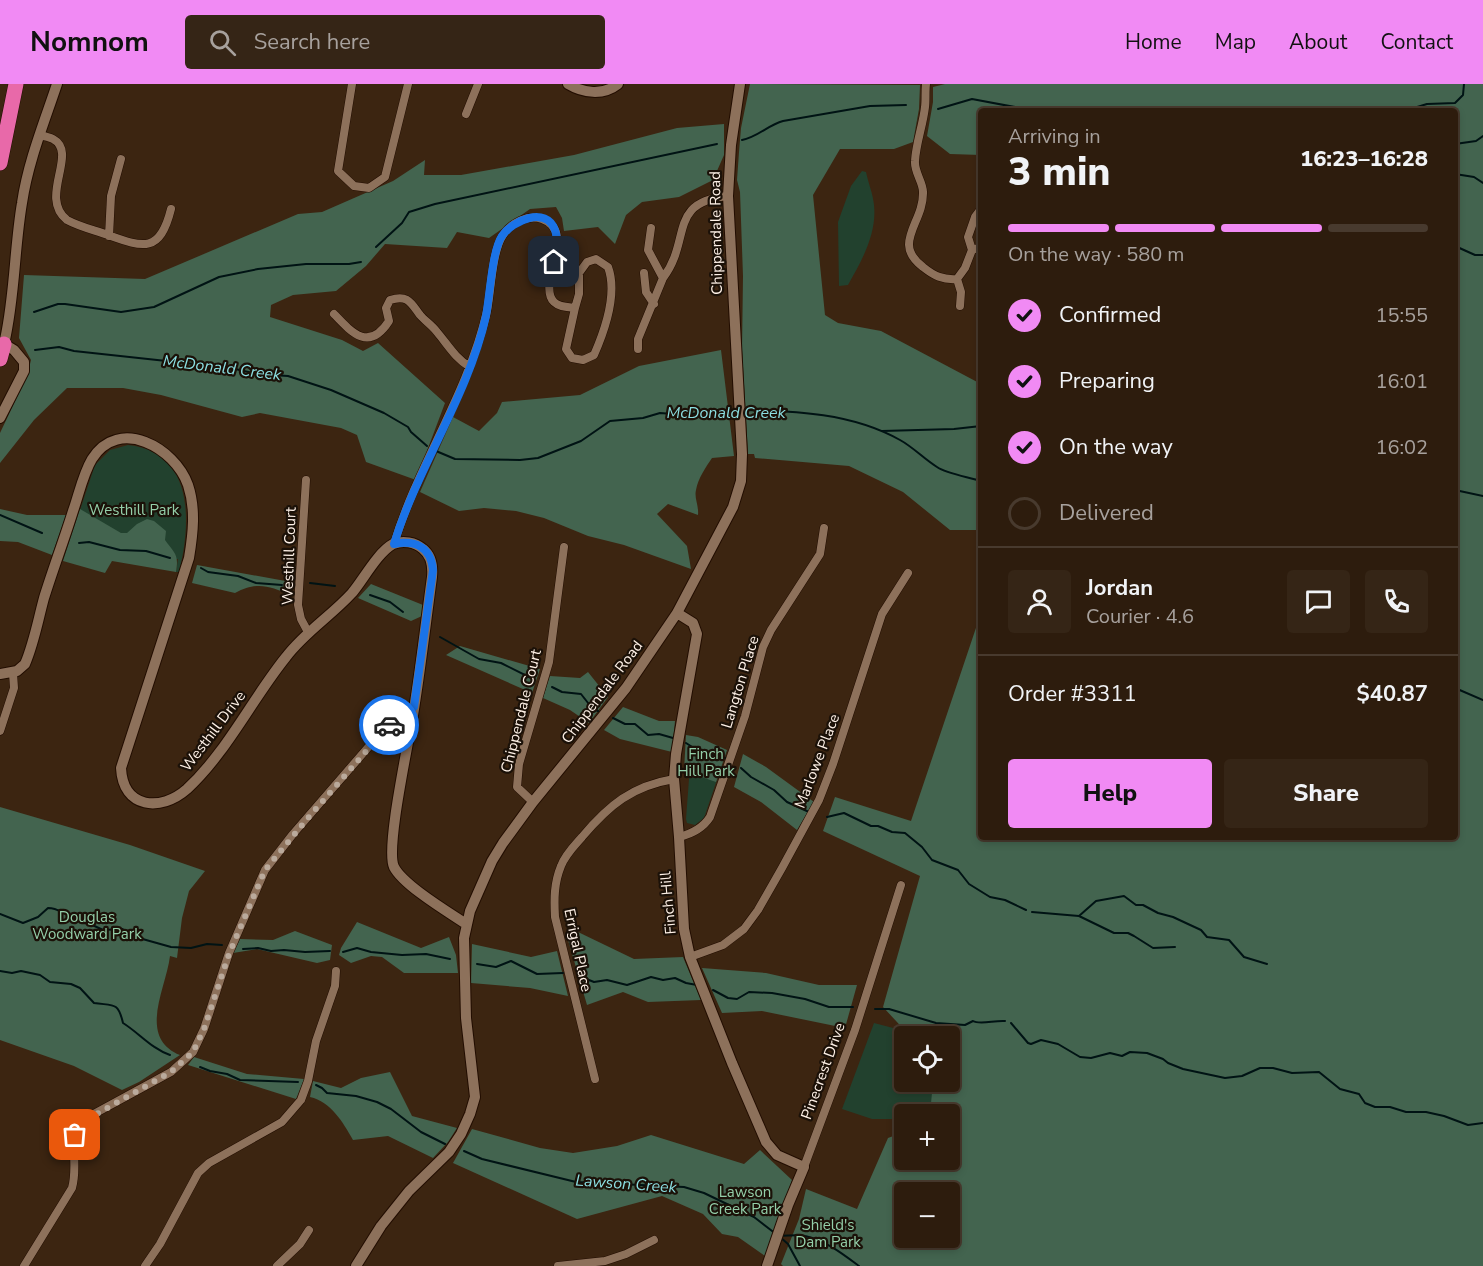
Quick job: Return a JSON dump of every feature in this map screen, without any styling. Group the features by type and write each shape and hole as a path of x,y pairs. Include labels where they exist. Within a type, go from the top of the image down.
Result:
{"highway":[{"path":"0,164 16,84"}],"street":[{"path":"0,418 24,371 24,362 14,350 2,351 12,306 22,200 39,135 57,84"},
{"path":"352,84 338,171 354,186 369,188 385,177 408,84"},
{"path":"466,114 478,84"},
{"path":"568,84 583,91 599,92 618,84"},
{"name":"Chippendale Road","path":"356,1266 381,1226 409,1191 448,1152 461,1134 470,1114 475,1097 466,1018 464,938 466,924 492,861 533,802 570,760 626,688 677,613 733,507 741,481 742,454 728,196 731,145 740,84"},
{"path":"926,84 925,108 914,165 923,193 909,242 909,251 913,259 931,274 945,280 957,279 965,268 972,250 968,237 978,212"},
{"path":"39,135 54,140 61,151 62,160 55,201 60,214 72,223 135,245 149,243 158,238 164,231 171,209"},
{"path":"109,236 111,196 121,159"},
{"path":"638,349 638,339 663,278 670,269 680,243 683,227 694,206 709,199 728,196"},
{"path":"466,924 410,885 399,875 392,857 393,834 432,578 432,562 429,554 412,543 394,544 405,509 470,367 484,320 496,254 502,236 514,224 530,218 540,218 556,231 550,294 557,305 575,308"},
{"path":"651,228 648,250 663,278"},
{"path":"972,250 978,248"},
{"path":"597,259 603,262 609,271 610,307 594,355 583,360 572,358 566,349 575,308 579,294 580,269 590,260 597,259"},
{"path":"644,273 646,292 654,304"},
{"path":"957,279 961,292 960,306"},
{"path":"334,314 354,335 361,339 370,337 385,328 389,321 386,308 390,300 397,297 403,299 414,304 420,315 438,332 453,353 470,367"},
{"name":"Westhill Drive","path":"13,673 22,668 27,658 44,598 90,462 102,448 122,439 147,442 171,458 187,482 193,512 193,535 189,558 121,768 125,787 132,795 147,803 159,804 175,798 188,788 216,755 283,660 308,632 342,604 384,551 394,544"},
{"name":"Westhill Court","path":"306,480 298,605 308,632"},
{"name":"Langton Place","path":"679,837 690,834 706,823 710,817 745,716 763,647 771,630 820,554 824,528"},
{"name":"Chippendale Court","path":"533,802 517,787 517,777 549,662 564,547"},
{"name":"Marlowe Place","path":"690,957 723,945 744,929 782,868 819,800 882,614 908,573"},
{"name":"Finch Hill","path":"677,613 693,623 697,634 676,754 674,779 684,930 690,957 766,1142 777,1155 804,1167"},
{"path":"0,674 13,673 14,688 0,731"},
{"path":"24,1266 72,1188 75,1174 74,1141 81,1124 92,1115 171,1072 193,1052 204,1029 229,954 265,870 293,834 384,729 414,707"},
{"name":"Errigal Place","path":"595,1079 555,916 554,893 558,874 567,855 604,812 618,800 650,784 674,779"},
{"name":"Pinecrest Drive","path":"766,1266 855,1030 901,885"},
{"path":"145,1266 165,1234 193,1180 203,1168 270,1131 289,1115 301,1100 308,1081 316,1041 335,986 336,971"},
{"path":"278,1266 300,1244 309,1230"},
{"path":"558,1266 605,1261 626,1254 654,1240"}],"green space":[{"path":"750,84 920,85 919,109 913,142 894,149 840,149 813,195 825,315 838,323 881,331 978,382 978,530 950,530 903,492 849,466 755,458 754,454 748,454 742,349 743,276 740,192 737,180 741,128"},
{"name":"Shield's Dam Park","path":"945,84 1483,84 1483,1266 783,1266 781,1264 799,1219 806,1189 857,1209 888,1138 894,1136 894,1170 960,1170 960,1104 931,1104 932,1092 960,1092 960,1026 901,1026 883,1007 920,876 823,831 835,797 911,821 978,622 978,840 1458,840 1458,108 978,108 978,155 950,154 927,136 933,102 933,87"},
{"path":"724,124 724,155 713,180 679,197 642,202 626,215 615,244 598,227 564,231 562,218 556,207 530,209 489,238 457,232 447,248 385,244 366,266 336,291 293,295 271,305 270,317 342,340 363,351 378,343 445,403 416,480 366,462 357,435 341,428 260,413 242,417 161,395 123,388 67,388 34,420 0,463 0,433 27,376 31,360 19,338 24,275 145,279 298,214 322,212 393,181 425,160 424,175 461,175 574,155 677,128"},
{"path":"862,171 866,172 873,197 874,216 871,236 848,285 839,286 838,222 851,186"},
{"path":"721,350 734,456 712,458 705,469 698,481 696,493 698,515 668,504 657,514 687,546 691,569 624,545 588,536 544,518 516,511 484,508 459,511 420,492 453,417 479,431 497,413 502,402 580,395 639,366"},
{"name":"Westhill Park","path":"128,445 150,450 166,461 177,476 183,493 186,513 186,533 179,572 176,572 178,559 63,561 95,465 110,450"},
{"path":"0,509 27,515 66,515 52,555 18,542 0,541"},
{"path":"80,509 121,533 127,533 147,519 154,521 166,531 165,540 174,552 177,561 176,572 112,561 105,573 63,561"},
{"path":"197,565 291,582 292,595 263,586 250,587 235,593 192,583"},
{"path":"371,584 423,605 422,616 411,621 358,598"},
{"path":"460,646 540,669 532,693 446,655"},
{"path":"588,672 608,697 589,723 570,710 543,698 550,676 580,678"},
{"path":"623,707 659,721 675,721 672,752 620,739 604,730"},
{"path":"686,735 698,737 727,750 716,782 684,771"},
{"name":"Finch Hill Park","path":"692,739 727,750 704,818 695,825 687,823 686,819"},
{"path":"743,754 766,767 814,802 797,830 761,802 734,787"},
{"name":"Douglas Woodward Park","path":"0,807 130,845 205,871 189,891 182,918 177,958 170,956 157,1011 160,1037 167,1047 180,1055 139,1082 122,1090 74,1066 0,1040"},
{"path":"357,922 421,948 449,937 456,955 458,973 404,973 382,957 371,956 351,963 339,955"},
{"path":"295,931 332,945 330,960 317,963 257,949 233,953 240,939 273,940"},
{"path":"578,932 634,959 683,957 701,1000 648,1002 623,992 587,1005 568,940"},
{"path":"472,944 531,957 557,951 568,996 530,988 471,983"},
{"path":"702,968 766,973 819,985 857,985 845,1028 762,1011 722,1013"},
{"path":"874,1023 894,1028 894,1092 950,1092 950,1104 894,1104 894,1119 872,1119 842,1109"},
{"path":"194,1057 247,1074 304,1079 296,1099 188,1065"},
{"path":"390,1072 412,1116 457,1128 433,1158 388,1136 353,1140 341,1120 330,1108 310,1097 313,1081 341,1088 361,1078"},
{"name":"Lawson Creek Park","path":"472,1129 540,1148 573,1153 617,1146 651,1135 744,1164 760,1150 792,1180 765,1256 738,1237 722,1234 703,1214 662,1196 577,1219 453,1163"}],"waterway":[{"path":"1414,108 1427,104 1455,103 1463,95 1464,84"},
{"path":"938,109 972,99 1020,108"},
{"path":"742,140 783,121 870,106 906,105"},
{"path":"1458,144 1476,141 1483,136"},
{"path":"376,247 402,223 409,212 435,204 717,144"},
{"path":"1458,174 1474,177 1483,183"},
{"path":"1458,247 1475,255 1483,255"},
{"path":"34,312 58,304 121,312 154,307 219,277 258,269 361,262"},
{"name":"McDonald Creek","path":"35,350 59,347 74,351 288,376 331,390 384,413 408,427 427,446"},
{"name":"McDonald Creek","path":"436,451 455,459 538,458 581,441 610,421 643,418 660,413 686,415 716,410 736,410"},
{"name":"McDonald Creek","path":"742,410 823,415 863,424 900,440 941,469 978,480"},
{"name":"McDonald Creek","path":"882,431 978,426"},
{"name":"McDonald Creek","path":"1458,491 1483,496"},
{"path":"0,515 42,533"},
{"path":"79,543 89,542 120,550 146,551 170,558"},
{"path":"201,568 208,572 238,576 256,583 282,585"},
{"path":"310,583 335,586"},
{"path":"370,595 390,602 403,612"},
{"path":"440,637 479,659 501,663 531,678"},
{"path":"552,687 562,692 581,694 592,708 598,711"},
{"name":"McDonald Creek","path":"1458,689 1483,700"},
{"path":"613,718 625,724 635,724 648,735 659,734 673,738"},
{"path":"686,743 700,752 726,758"},
{"path":"741,768 751,777 774,790 787,802 809,812"},
{"path":"827,817 844,813 871,826 905,833 922,847 932,860 958,870 969,884 990,897 1005,900 1026,910"},
{"path":"1079,916 1096,901 1124,896 1136,905 1143,905 1201,930 1207,937 1229,940 1244,957 1267,964"},
{"path":"0,914 23,923 38,917 48,908 52,908 103,930 122,929 139,938 171,947 222,945"},
{"path":"1032,912 1079,916 1114,933 1128,933 1153,948 1175,947"},
{"path":"343,952 357,948 371,952 402,955 426,954 450,959"},
{"path":"243,949 330,951"},
{"path":"477,964 496,967 511,961 537,974 563,973"},
{"name":"Lawson Creek","path":"0,971 12,973 21,971 40,975 50,982 71,984 80,988 94,1003 117,1008 123,1023 151,1045 170,1055"},
{"path":"579,976 594,982 607,980 627,985 651,977 663,980 675,978 697,985"},
{"path":"713,990 728,998 737,999 749,992 772,993 805,999 829,1007 853,1007"},
{"path":"875,1009 889,1009 936,1023 965,1025 973,1021 980,1023 1005,1021"},
{"path":"1011,1023 1028,1043 1041,1040 1058,1044 1080,1057 1091,1058 1110,1053 1122,1056 1130,1052 1147,1053 1183,1069 1225,1078 1242,1076 1260,1068 1273,1068 1292,1073 1319,1072 1340,1089 1359,1094 1365,1103 1375,1107 1390,1107 1406,1112 1426,1112 1468,1125 1483,1123"},
{"name":"Lawson Creek","path":"200,1067 240,1080 298,1082"},
{"name":"Lawson Creek","path":"316,1085 327,1093 356,1096 377,1102 391,1109 421,1132 445,1144"},
{"name":"Lawson Creek","path":"464,1151 482,1159 576,1182 684,1187 704,1193 754,1217 776,1234"},
{"path":"780,1236 799,1235 820,1241 859,1266"},
{"name":"Lawson Creek","path":"780,1237 788,1244 800,1266"}],"way so far":[{"path":"75,1135 81,1124 92,1115 171,1072 193,1052 204,1029 229,954 265,870 389,725"}],"route":[{"path":"389,725 414,707 433,570 429,554 422,548 406,542 394,544 405,509 470,367 489,299 498,244 502,236 514,224 530,218 540,218 553,226 556,231 554,262"}]}
